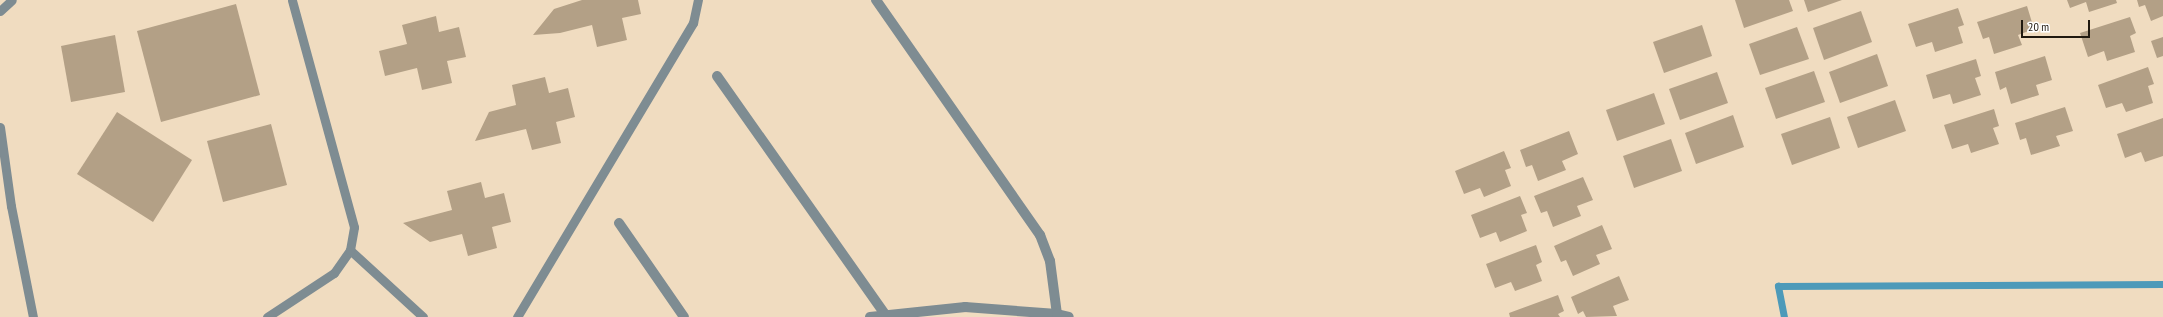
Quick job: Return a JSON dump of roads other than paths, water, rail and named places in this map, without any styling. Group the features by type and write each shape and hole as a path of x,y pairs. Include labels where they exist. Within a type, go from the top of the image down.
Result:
{"street":[{"path":"876,0 1040,235 1050,261 1057,314"},
{"path":"717,76 885,314"},
{"path":"619,223 684,317"},
{"path":"870,317 885,314 965,307 1057,314 1069,317"}],"lane":[{"path":"0,12 12,0"},
{"path":"267,317 334,273 350,250 354,226 292,0"},
{"path":"517,317 693,23 698,0"},
{"path":"0,127 11,206 34,315"},
{"path":"350,250 423,317"}],"waterway":[{"path":"1784,317 1778,286 2163,284"}]}
